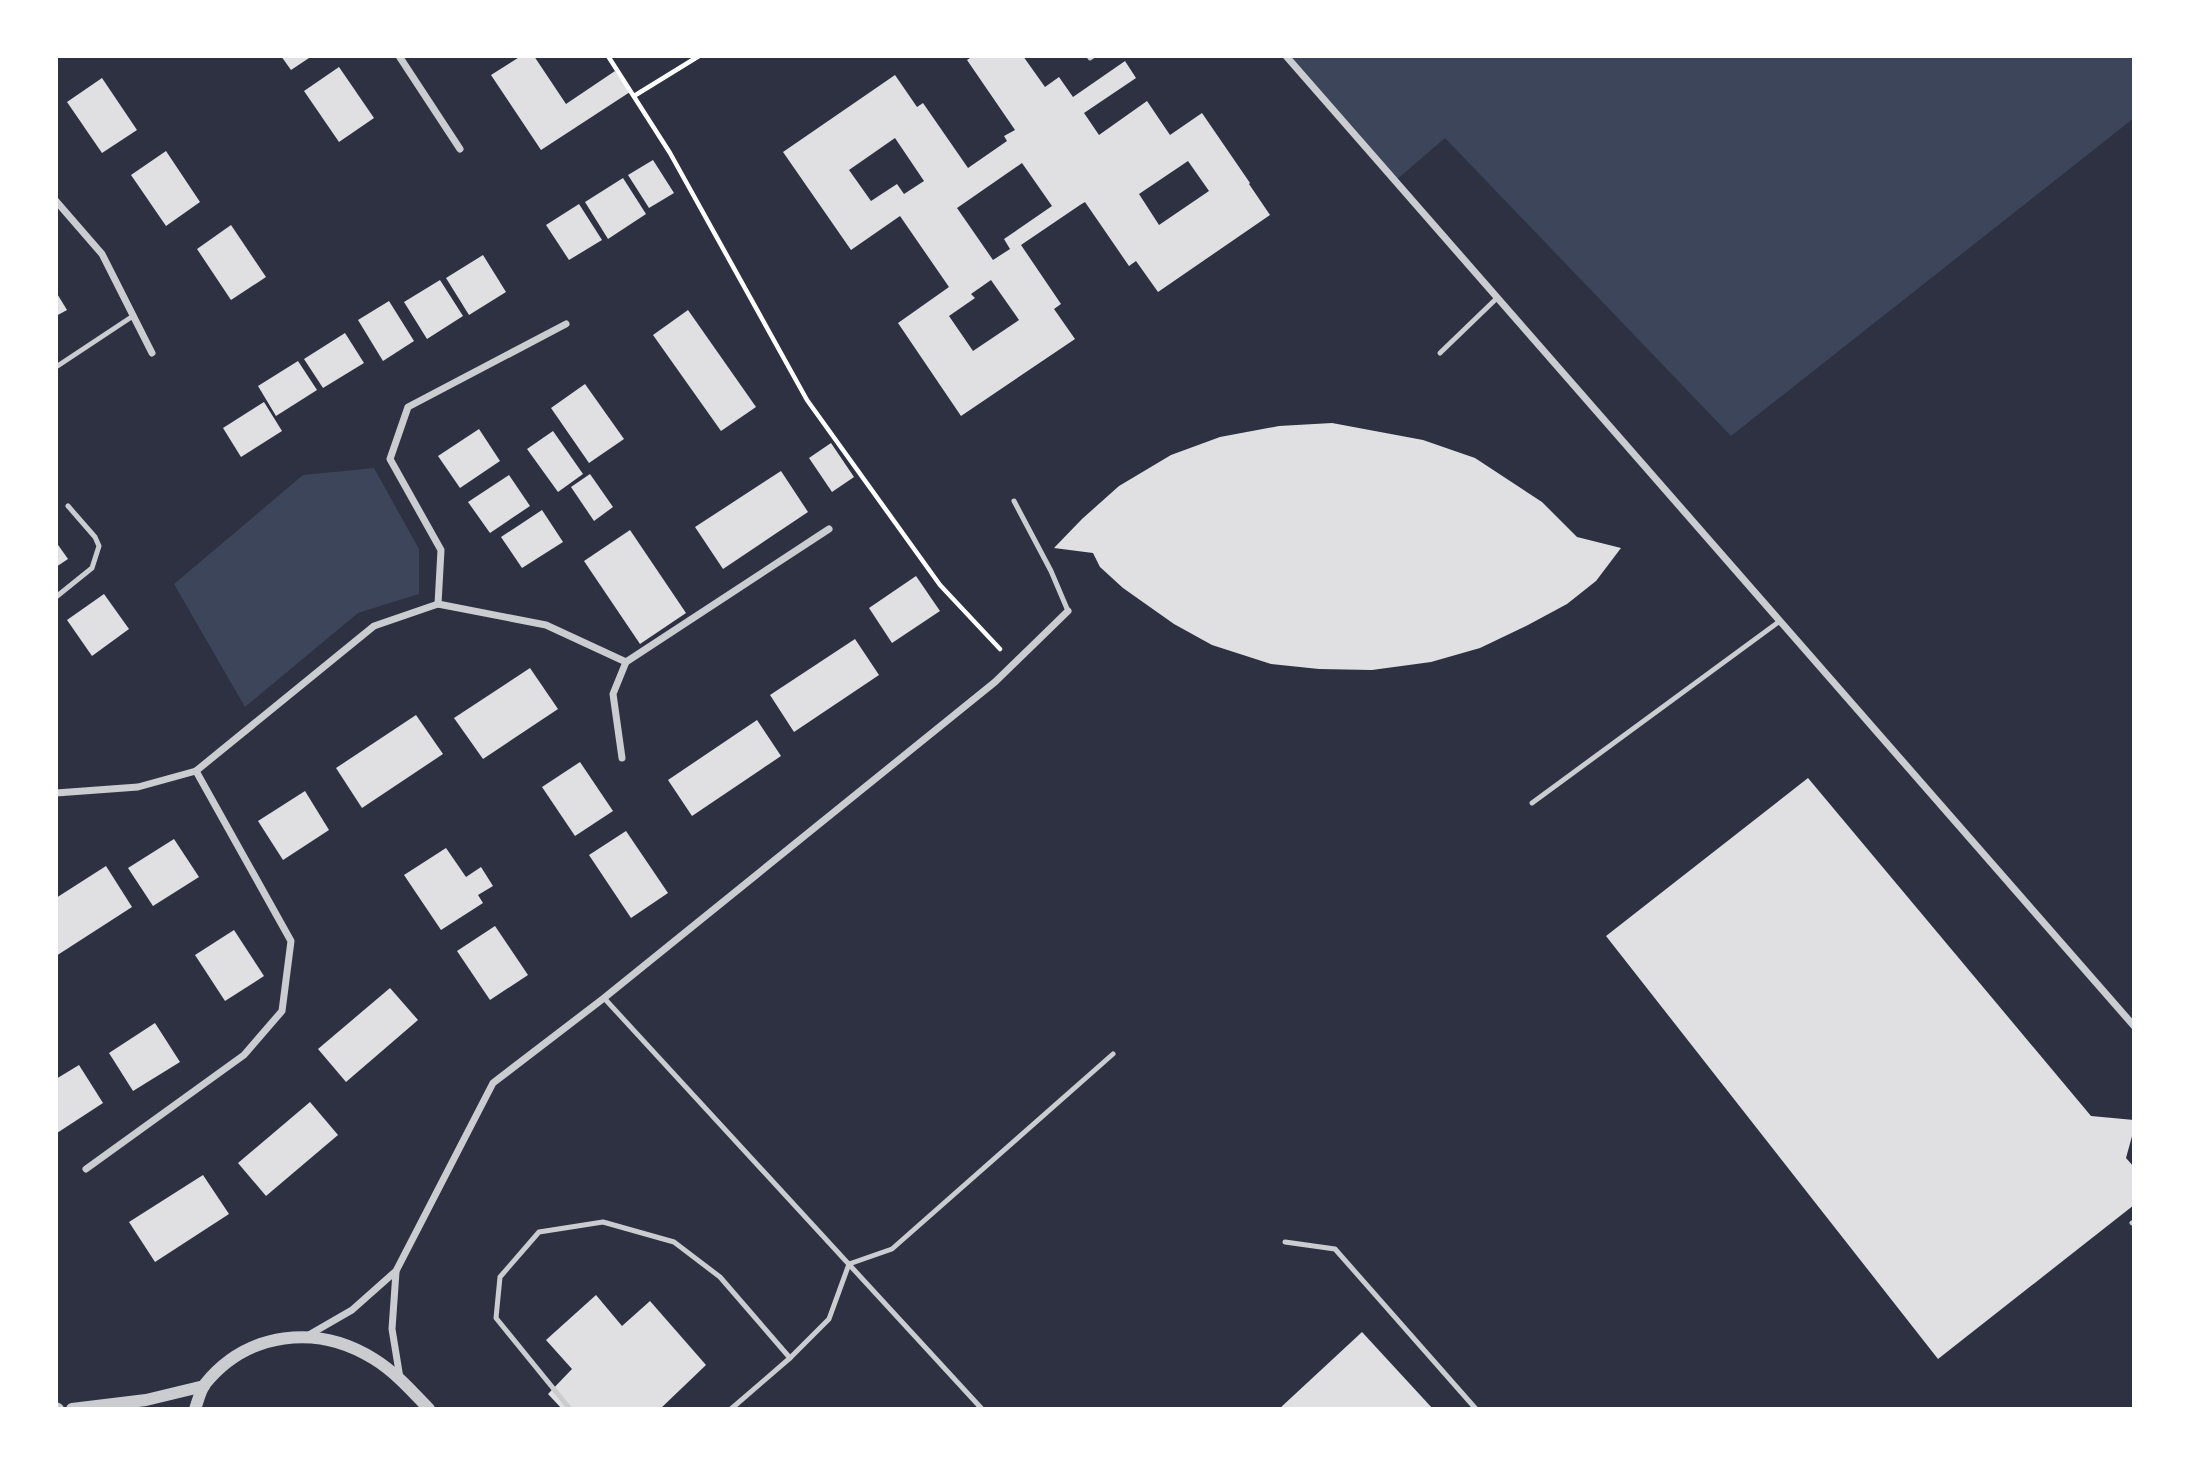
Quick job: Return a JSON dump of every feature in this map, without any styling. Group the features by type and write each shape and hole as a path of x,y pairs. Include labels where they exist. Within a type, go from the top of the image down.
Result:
{"street":[{"path":"399,56 460,149"},
{"path":"1286,56 2134,1026"},
{"path":"56,201 102,254 152,353"},
{"path":"439,604 441,550 390,459 408,407 566,324"},
{"path":"622,758 613,694 626,662 830,529"},
{"path":"56,793 138,787 196,771 374,626 439,604 547,625 626,662"},
{"path":"307,1336 352,1310 396,1271 494,1083 902,758 1012,666 1068,611"},
{"path":"86,1169 244,1055 282,1011 291,941 196,771"},
{"path":"396,1271 392,1329 400,1378"},
{"path":"195,1409 204,1386 238,1353 274,1339 307,1336 345,1345 372,1358 400,1378 429,1409"},
{"path":"72,1409 146,1401 204,1386"}],"lane":[{"path":"1440,353 1497,298"},
{"path":"56,367 133,316"},
{"path":"1014,501 1051,571 1068,611"},
{"path":"56,597 92,568 99,546 95,537 68,506"},
{"path":"1532,803 1780,621"},
{"path":"604,998 982,1409"},
{"path":"849,1264 892,1250 1113,1054"},
{"path":"570,1409 496,1318 500,1277 539,1232 603,1222 674,1242 720,1277 790,1358"},
{"path":"1285,1242 1335,1250 1476,1409"},
{"path":"731,1409 790,1358 829,1319 849,1264"}],"path":[{"path":"608,56 670,153 807,400 940,585 1012,666"},
{"path":"634,96 699,56"}],"shaded area":[{"path":"1286,56 2134,56 2134,118 1731,436 1445,138 1395,181"},
{"path":"374,468 419,549 419,594 358,613 245,707 174,584 303,475"}],"building":[{"path":"281,56 312,56 291,70"},
{"path":"521,56 534,56 566,104 615,71 630,92 541,150 491,75"},
{"path":"973,56 1023,56 1045,87 1059,77 1073,97 1125,61 1136,78 1084,113 1099,135 1147,101 1170,135 1202,113 1270,215 1158,292 1136,261 1129,266 1085,202 1080,205 1021,245 1061,304 1054,309 1075,339 961,416 898,323 949,287 900,216 851,250 783,152 895,75 917,107 923,103 968,168 1007,141 1004,136 1015,130 967,60","holes":["895,138 924,181 904,194 897,184 871,201 849,170","1188,161 1209,191 1159,225 1139,194","1022,163 1052,206 1004,239 1010,249 993,260 957,208","991,280 1019,320 973,351 949,316 975,298 971,294"]},
{"path":"339,67 374,118 339,142 304,91"},
{"path":"102,78 137,130 102,153 67,102"},
{"path":"166,151 200,202 166,226 131,175"},
{"path":"653,160 674,193 649,208 628,175"},
{"path":"623,178 646,214 608,239 585,202"},
{"path":"579,204 602,240 569,260 546,225"},
{"path":"231,225 266,277 231,300 197,249"},
{"path":"483,255 506,292 469,315 446,278"},
{"path":"440,280 463,316 427,339 404,302"},
{"path":"56,292 67,310 56,316"},
{"path":"389,301 414,341 383,361 358,320"},
{"path":"688,310 756,407 721,431 653,335"},
{"path":"345,333 364,363 323,388 304,359"},
{"path":"298,361 317,390 276,416 258,386"},
{"path":"585,384 624,439 589,463 551,408"},
{"path":"264,402 282,431 241,457 223,428"},
{"path":"1332,423 1423,440 1475,458 1542,502 1577,537 1621,548 1596,581 1567,604 1528,625 1480,648 1431,662 1372,670 1319,669 1271,664 1212,645 1174,624 1123,588 1100,567 1093,553 1054,548 1119,486 1171,455 1220,437 1279,426"},
{"path":"479,429 500,461 460,488 438,456"},
{"path":"553,431 583,474 558,492 527,449"},
{"path":"831,443 854,477 832,492 809,458"},
{"path":"781,471 808,512 723,569 695,527"},
{"path":"590,474 613,507 594,521 571,487"},
{"path":"509,475 530,506 490,533 468,502"},
{"path":"542,510 563,542 522,568 501,537"},
{"path":"630,530 686,613 640,644 584,561"},
{"path":"56,542 68,559 56,567"},
{"path":"916,576 940,611 892,643 869,608"},
{"path":"104,594 129,629 92,656 67,620"},
{"path":"855,639 879,675 794,732 770,695"},
{"path":"530,668 558,709 483,759 454,718"},
{"path":"416,715 443,754 362,808 336,768"},
{"path":"757,720 781,756 692,816 668,780"},
{"path":"580,762 613,811 575,836 542,787"},
{"path":"1808,778 2091,1116 2134,1120 2126,1158 2134,1167 2134,1205 1938,1359 1606,936"},
{"path":"305,791 329,830 283,860 258,821"},
{"path":"626,831 668,893 631,918 589,855"},
{"path":"174,839 199,877 153,906 128,868"},
{"path":"446,848 466,877 481,867 493,886 478,895 483,903 441,930 404,875"},
{"path":"106,866 132,907 56,956 56,898"},
{"path":"495,926 528,975 490,1000 457,951"},
{"path":"234,930 264,976 225,1001 195,955"},
{"path":"390,988 418,1020 346,1082 318,1049"},
{"path":"155,1023 180,1062 133,1091 109,1053"},
{"path":"79,1065 103,1103 57,1133 56,1079"},
{"path":"310,1102 338,1135 266,1196 238,1163"},
{"path":"203,1175 229,1214 155,1262 129,1222"},
{"path":"596,1295 622,1326 650,1301 706,1365 660,1409 562,1409 548,1394 572,1369 546,1340"},
{"path":"1362,1332 1433,1409 1279,1409"}]}
